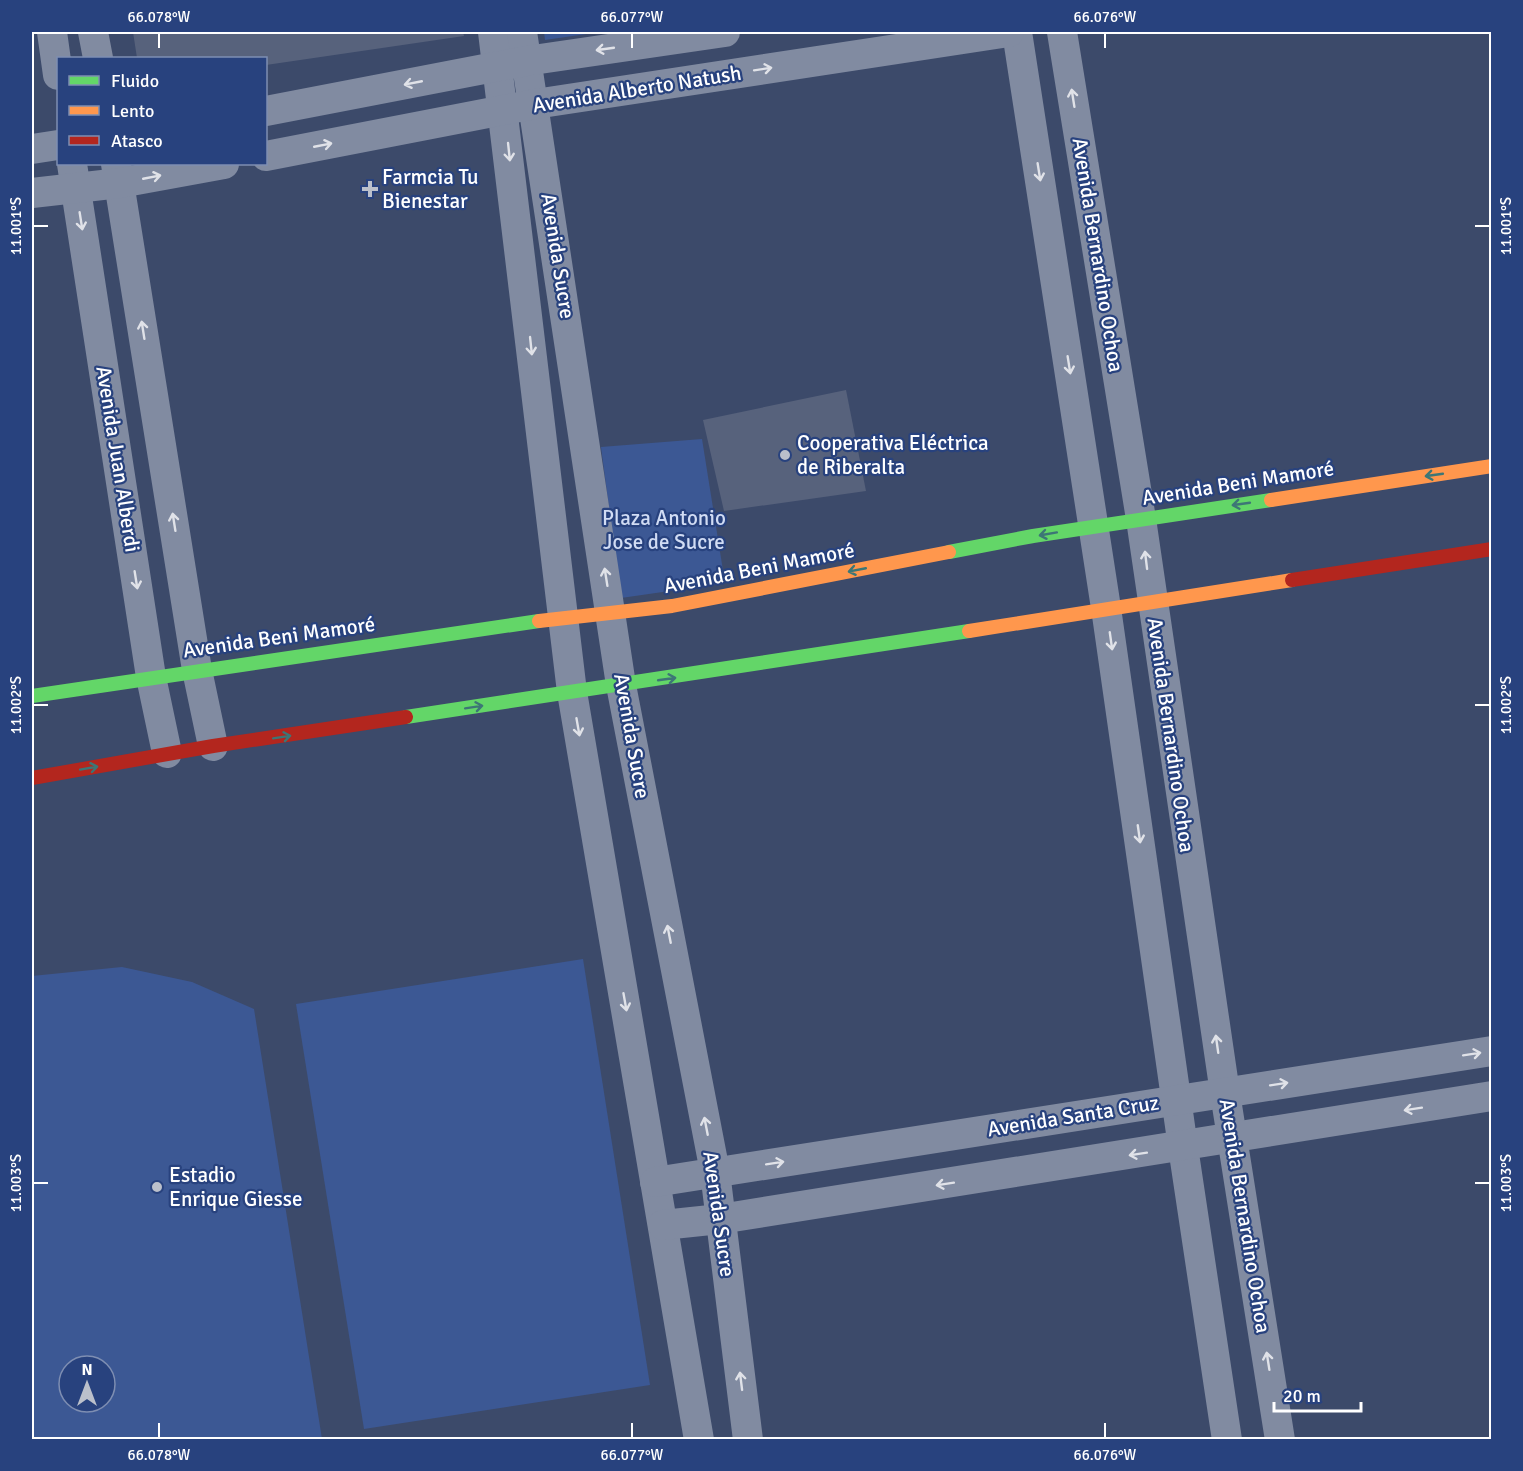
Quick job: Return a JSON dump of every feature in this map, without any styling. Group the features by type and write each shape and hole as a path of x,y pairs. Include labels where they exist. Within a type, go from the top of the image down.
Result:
{"street":[{"path":"52,32 57,68"},
{"path":"93,32 98,57"},
{"name":"Avenida Sucre","path":"493,32 535,104 621,685 715,1172 748,1440"},
{"name":"Avenida Sucre","path":"522,32 512,64 504,112 562,618 572,692 699,1440"},
{"name":"Avenida Alberto Natush","path":"267,111 512,64 725,32"},
{"name":"Avenida Alberto Natush","path":"267,156 504,112 535,104 1009,32"},
{"path":"1017,32 1106,608 1227,1440"},
{"name":"Avenida Bernardino Ochoa","path":"1062,32 1141,519 1151,601 1225,1092 1280,1440"},
{"path":"32,149 57,145"},
{"path":"32,193 74,175 213,165"},
{"path":"118,173 197,670 213,746"},
{"name":"Avenida Juan Alberdi","path":"74,175 151,677 167,753"},
{"name":"Avenida Beni Mamoré","path":"32,696 562,618 672,606 1093,526 1491,466"},
{"path":"32,778 167,753 621,685 1491,549"},
{"name":"Avenida Santa Cruz","path":"656,1182 1491,1051"},
{"path":"663,1225 720,1219 1183,1147 1491,1096"}],"green space":[{"path":"544,32 600,32 545,40"},
{"name":"Plaza Antonio Jose de Sucre","path":"702,439 725,583 621,598 601,447"},
{"path":"583,959 650,1385 364,1429 296,1004"},
{"name":"Estadio Enrique Giesse","path":"122,967 192,982 254,1009 322,1439 32,1439 32,976"}],"building":[{"path":"133,32 463,32 464,36 267,65 267,57 137,57"},
{"name":"Cooperativa Eléctrica de Riberalta","path":"846,390 866,491 724,511 703,420"}],"traffic: fast":[{"path":"949,552 1033,536 1271,500"},
{"path":"32,696 539,621"},
{"path":"406,717 969,631"}],"traffic: slow":[{"path":"1271,500 1492,466"},
{"path":"539,621 672,606 949,552"},
{"path":"969,631 1292,580"}],"traffic: jam":[{"path":"1292,580 1492,549"},
{"path":"32,778 213,746 406,717"}],"place":[{"name":"Farmcia Tu Bienestar","path":"370,189"},
{"name":"Cooperativa Eléctrica de Riberalta","path":"785,455"},
{"name":"Estadio Enrique Giesse","path":"157,1187"}]}
